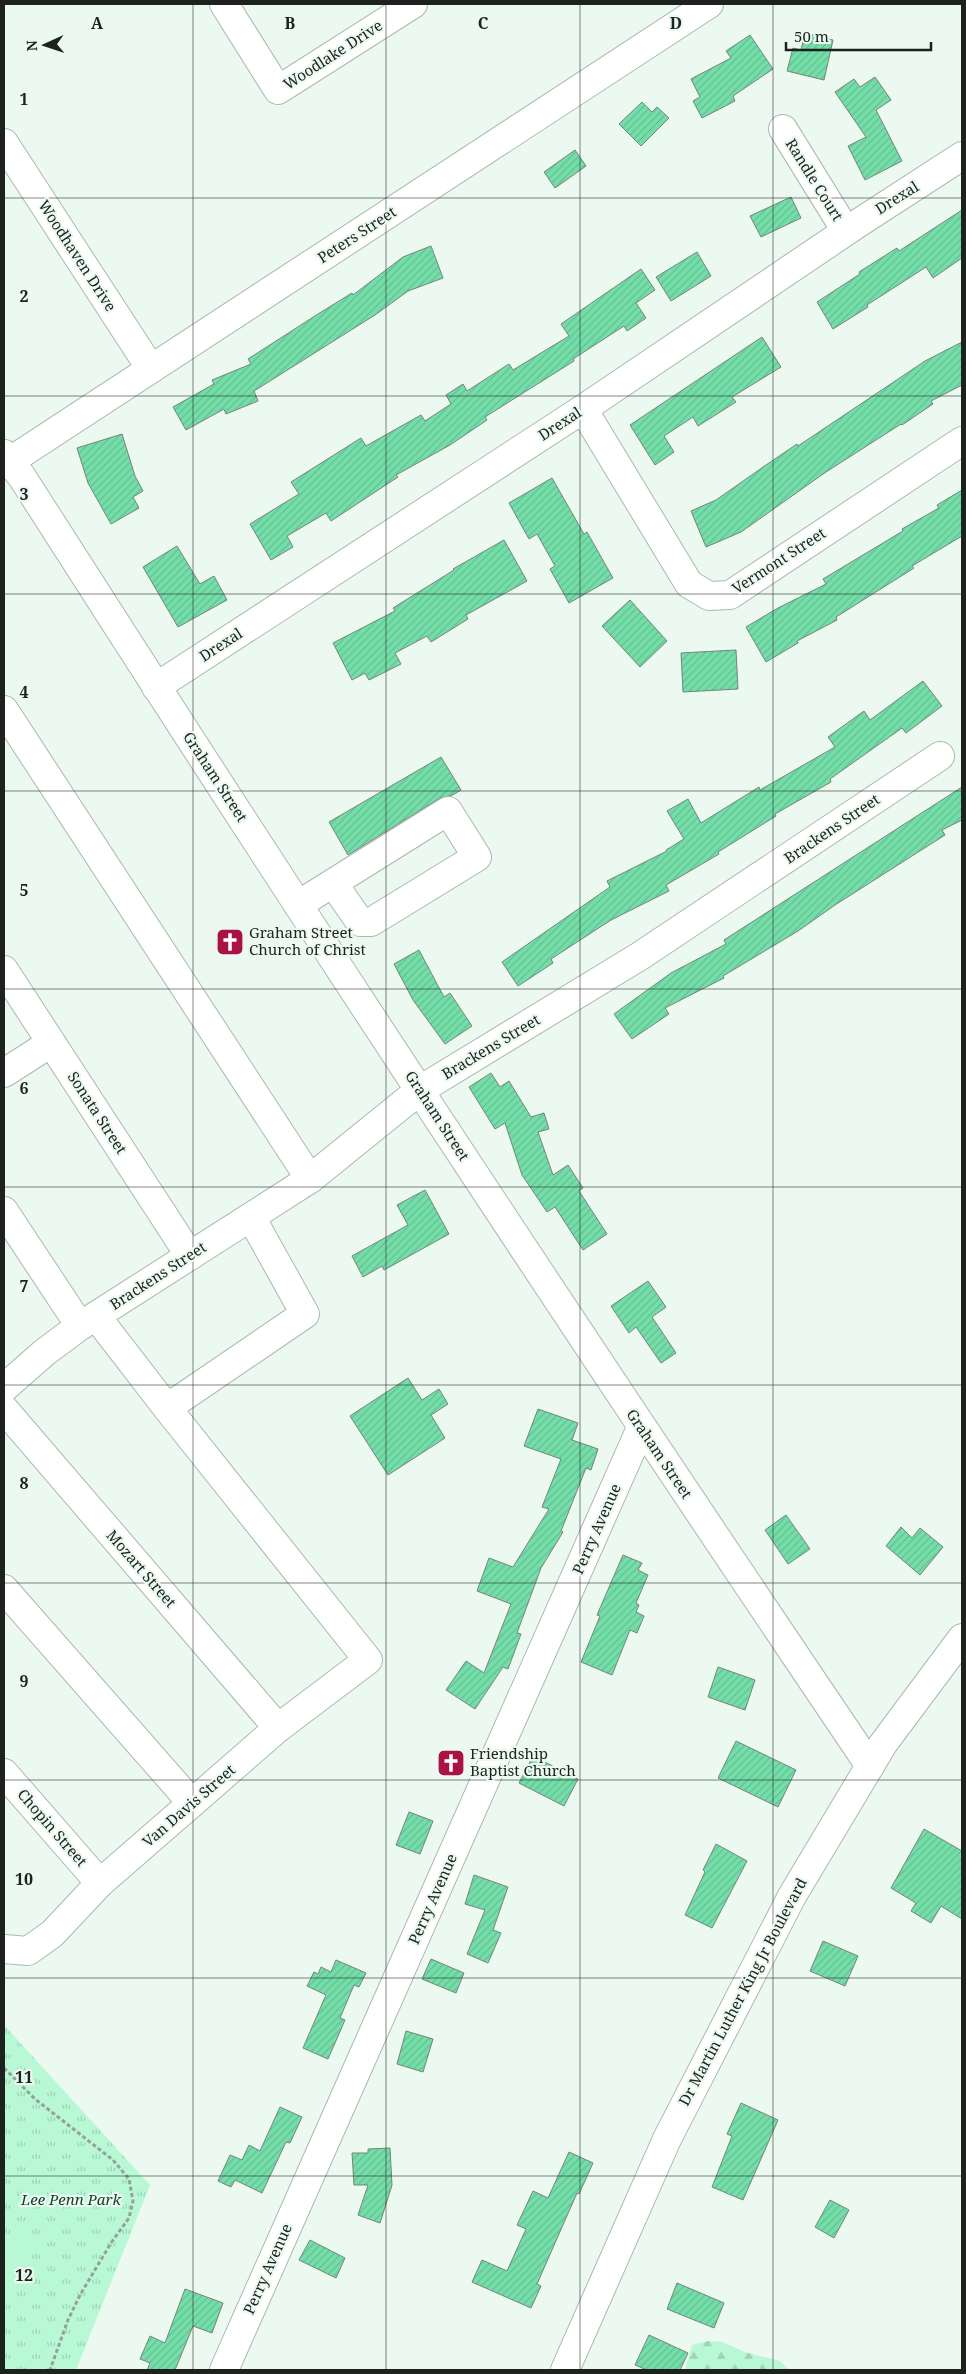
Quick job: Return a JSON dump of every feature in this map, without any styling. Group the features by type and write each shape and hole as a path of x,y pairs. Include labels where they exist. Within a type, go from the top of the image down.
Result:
{"street":[{"name":"Woodlake Drive","path":"224,4 278,90 413,4"},
{"name":"Peters Street","path":"6,460 151,369 709,4"},
{"name":"Randle Court","path":"783,129 846,231"},
{"name":"Woodhaven Drive","path":"4,143 151,369"},
{"name":"Drexal","path":"156,687 583,409 846,231 962,156"},
{"name":"Vermont Street","path":"583,409 689,584 709,596 730,594 962,441"},
{"name":"Graham Street","path":"6,460 641,1428 870,1766"},
{"path":"4,710 310,1179"},
{"name":"Brackens Street","path":"4,1388 45,1352 88,1321 310,1179 347,1151 420,1090 640,956 940,756"},
{"path":"298,905 333,883 448,811 477,857 371,922 360,922 354,917 333,883"},
{"name":"Sonata Street","path":"4,970 190,1256"},
{"path":"4,1073 51,1042"},
{"path":"4,1211 88,1321 167,1408 305,1314 251,1217"},
{"name":"Van Davis Street","path":"4,1949 28,1951 52,1934 100,1883 278,1728 368,1660 167,1408"},
{"name":"Mozart Street","path":"4,1409 278,1728"},
{"name":"Perry Avenue","path":"224,2370 641,1428"},
{"path":"4,1589 192,1803"},
{"name":"Dr Martin Luther King Jr Boulevard","path":"565,2370 667,2139 792,1896 883,1744 962,1638"},
{"name":"Chopin Street","path":"4,1773 100,1883"}],"path":[{"path":"4,2068 36,2099 113,2160 129,2179 133,2201 129,2218 111,2242 80,2294 68,2320 50,2370"}],"green space":[{"name":"Lee Penn Park","path":"4,2025 150,2185 76,2370 4,2370"},
{"path":"4,2232 33,2245 4,2311"},
{"path":"708,2341 722,2342 745,2352 780,2361 789,2370 685,2370 692,2345"}],"building":[{"path":"805,33 833,40 824,80 787,71 793,48 801,50"},
{"path":"750,35 773,69 733,96 735,101 702,118 693,101 700,97 691,79 731,58 726,51"},
{"path":"875,77 891,100 876,110 902,161 865,180 848,146 866,137 835,92 854,79 860,87"},
{"path":"642,102 652,112 657,107 669,118 641,146 619,124"},
{"path":"575,150 586,166 555,188 544,172"},
{"path":"791,197 801,218 761,237 750,216"},
{"path":"962,210 962,258 933,278 926,267 833,329 817,302 860,274 859,272 897,248 899,251"},
{"path":"431,246 443,278 408,291 375,315 254,391 258,401 226,414 224,409 186,430 173,407 214,384 212,380 251,364 248,359 352,293 353,295 403,257"},
{"path":"697,252 711,276 671,301 656,277"},
{"path":"641,269 655,290 636,303 646,318 627,331 624,326 573,359 574,361 485,417 487,420 450,445 396,475 398,477 331,521 326,513 287,536 293,547 271,560 250,524 299,494 291,482 361,438 366,446 421,415 425,421 451,404 446,395 463,384 467,391 509,364 513,370 569,336 561,324"},
{"path":"762,337 781,367 732,397 736,402 698,426 693,417 664,436 674,452 655,465 630,425"},
{"path":"962,342 962,385 931,401 933,404 826,472 741,532 706,547 691,511 716,500 797,444 798,446 925,361"},
{"path":"122,434 135,476 143,491 133,497 139,508 111,524 88,483 77,448"},
{"path":"552,478 584,534 587,532 613,578 569,603 550,569 555,566 537,534 529,539 509,503"},
{"path":"962,490 962,536 912,566 914,568 836,617 837,620 797,641 798,643 766,662 746,627 778,608 826,584 823,579 939,508 937,505"},
{"path":"504,540 527,581 466,615 468,619 431,642 427,636 395,653 401,664 369,680 365,673 352,680 333,643 395,611 393,608 453,569"},
{"path":"177,546 200,584 214,576 227,600 178,627 143,567"},
{"path":"630,600 667,641 640,667 602,626"},
{"path":"736,650 738,689 683,692 681,653"},
{"path":"923,681 942,706 906,733 902,728 830,779 831,782 775,814 776,816 718,852 719,854 666,885 669,891 611,920 551,959 553,963 518,986 502,962 610,887 607,881 667,851 684,839 667,811 688,799 701,823 759,787 760,790 835,747 828,737 864,711 870,720"},
{"path":"441,757 461,790 451,796 440,798 348,855 329,822"},
{"path":"962,787 962,820 942,830 945,835 835,905 798,931 723,976 724,978 665,1008 669,1014 632,1039 614,1014 671,973 726,944 724,940"},
{"path":"419,950 444,997 450,993 472,1026 445,1044 413,1000 394,964"},
{"path":"491,1073 500,1087 509,1081 531,1117 544,1113 549,1129 538,1132 553,1175 568,1165 583,1188 579,1191 607,1234 583,1250 555,1207 547,1212 522,1175 505,1123 495,1129 469,1087"},
{"path":"425,1190 449,1234 384,1270 382,1266 363,1277 352,1256 408,1225 397,1205"},
{"path":"648,1281 666,1307 652,1317 676,1353 661,1363 636,1327 629,1333 611,1306"},
{"path":"408,1378 422,1400 439,1389 448,1404 431,1415 445,1438 388,1475 350,1416"},
{"path":"538,1409 578,1423 572,1440 598,1449 591,1470 586,1468 561,1531 563,1532 541,1568 517,1633 521,1634 508,1669 503,1667 475,1709 446,1690 466,1661 484,1673 511,1604 477,1591 489,1558 513,1567 549,1509 542,1507 561,1459 524,1446"},
{"path":"786,1515 810,1549 788,1564 765,1530"},
{"path":"901,1527 912,1538 920,1528 943,1547 920,1575 886,1546"},
{"path":"623,1555 642,1563 638,1570 648,1575 636,1603 639,1605 636,1612 644,1616 637,1633 630,1630 612,1675 581,1662 600,1616 597,1615"},
{"path":"718,1667 755,1680 745,1710 708,1697"},
{"path":"736,1741 796,1770 778,1807 718,1778"},
{"path":"533,1756 578,1779 564,1806 519,1783"},
{"path":"409,1812 433,1821 420,1854 396,1845"},
{"path":"924,1829 962,1851 962,1919 941,1906 931,1923 911,1911 916,1903 891,1888"},
{"path":"716,1844 747,1861 712,1928 685,1915 705,1872 703,1870"},
{"path":"474,1875 508,1887 493,1930 501,1933 488,1963 467,1954 485,1910 465,1904"},
{"path":"823,1941 858,1956 845,1986 810,1971"},
{"path":"431,1959 464,1973 456,1993 422,1979"},
{"path":"336,1960 366,1973 359,1987 354,1985 340,2018 345,2020 328,2059 303,2048 326,1995 307,1986 314,1972 318,1974 321,1967 331,1972"},
{"path":"406,2031 433,2039 423,2072 397,2064"},
{"path":"741,2103 778,2120 743,2200 712,2187 732,2136 727,2134"},
{"path":"280,2107 302,2117 290,2143 286,2142 262,2193 235,2180 231,2187 218,2181 230,2155 242,2160 249,2145 260,2151"},
{"path":"390,2148 392,2185 380,2223 358,2215 368,2185 354,2185 352,2153 368,2153 368,2149"},
{"path":"569,2152 593,2163 579,2194 577,2193 537,2284 541,2286 531,2308 472,2282 482,2260 507,2271 526,2229 517,2225 533,2191 548,2198"},
{"path":"830,2200 849,2210 834,2238 815,2227"},
{"path":"310,2240 345,2258 336,2278 299,2260"},
{"path":"677,2283 724,2303 714,2328 667,2309"},
{"path":"185,2289 223,2303 212,2333 193,2326 175,2370 147,2370 150,2363 140,2359 150,2336 165,2343"},
{"path":"649,2335 688,2353 680,2370 647,2370 635,2365"}],"place":[{"name":"Graham Street Church of Christ","path":"230,942"},
{"name":"Friendship Baptist Church","path":"451,1763"}]}
